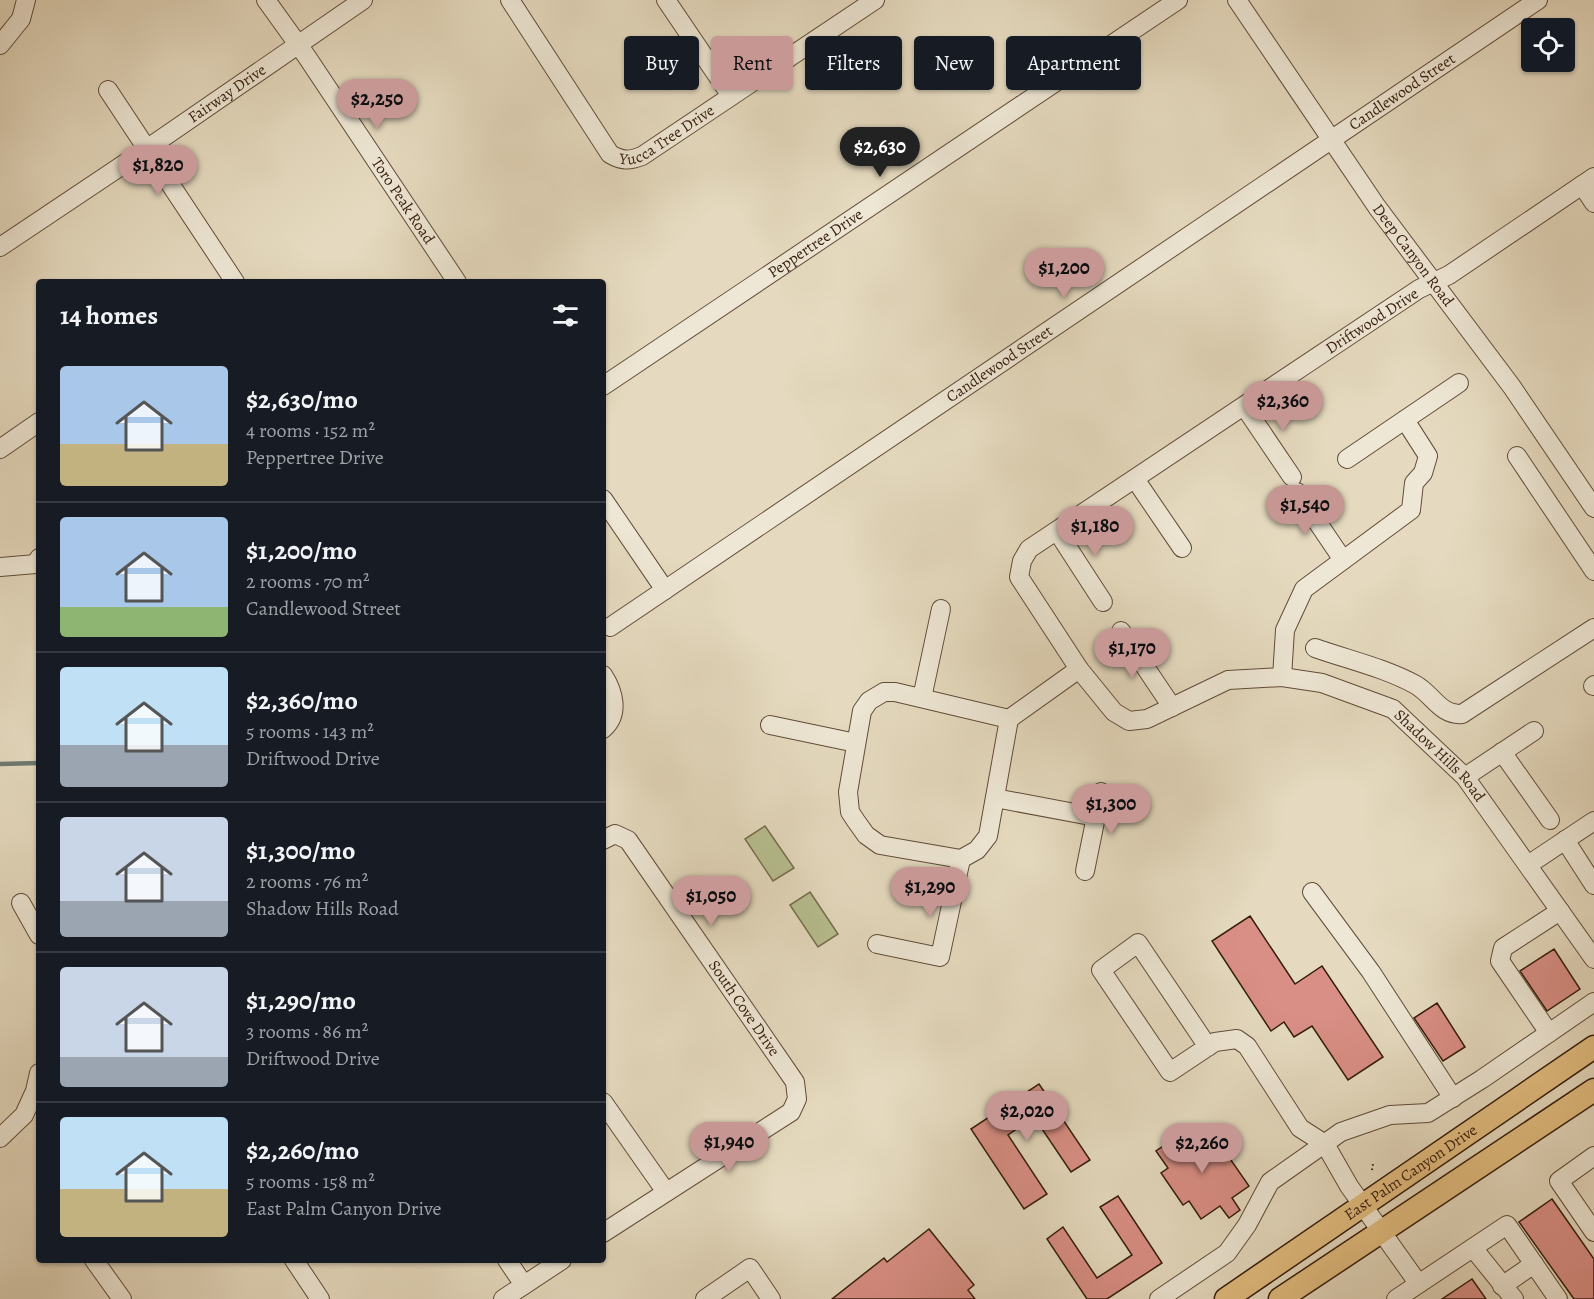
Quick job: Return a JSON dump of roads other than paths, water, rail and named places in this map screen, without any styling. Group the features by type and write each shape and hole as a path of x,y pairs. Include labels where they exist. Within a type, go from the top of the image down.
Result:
{"main road":[{"name":"East Palm Canyon Drive","path":"1226,1299 1594,1047"},
{"name":"East Palm Canyon Drive","path":"1280,1299 1594,1090"}],"street":[{"path":"0,45 21,19 26,0"},
{"name":"Toro Peak Road","path":"266,0 299,45 455,279"},
{"name":"Fairway Drive","path":"0,247 363,0"},
{"name":"Yucca Tree Drive","path":"510,0 610,154 621,160 642,156 875,0"},
{"path":"666,0 731,96"},
{"name":"Peppertree Drive","path":"606,384 1178,0"},
{"name":"Deep Canyon Road","path":"1237,0 1377,207 1512,387 1594,508"},
{"name":"Candlewood Street","path":"610,627 1538,0"},
{"path":"108,90 233,279"},
{"path":"1588,181 1594,202"},
{"name":"Driftwood Drive","path":"1114,712 1079,669 1019,577 1022,561 1029,549 1419,289 1449,275 1588,181"},
{"path":"1347,459 1459,383"},
{"path":"1244,406 1343,560"},
{"path":"1282,677 1285,630 1304,589 1411,510 1414,483 1423,473 1428,456 1404,420"},
{"path":"0,449 36,424"},
{"path":"1517,456 1594,571"},
{"path":"1135,478 1182,548"},
{"path":"606,503 665,590"},
{"path":"1057,531 1103,602"},
{"path":"0,567 36,564"},
{"path":"922,698 941,609"},
{"path":"1315,648 1383,671 1418,686 1447,711 1462,714 1594,628"},
{"path":"1121,631 1172,707"},
{"path":"1009,719 895,692 884,692 876,696 862,711 856,743 848,802 856,821 879,845 961,859 977,850 988,836 1009,719 1079,669"},
{"name":"Shadow Hills Road","path":"1114,712 1129,721 1148,719 1228,680 1282,677 1322,683 1393,709 1465,777 1594,959"},
{"path":"606,681 613,694 614,702 613,712 606,727"},
{"path":"770,725 856,743"},
{"path":"1465,777 1534,731"},
{"path":"1502,752 1550,820"},
{"path":"1085,871 1101,792"},
{"path":"994,798 1096,817"},
{"path":"1528,865 1594,821"},
{"name":"South Cove Drive","path":"606,838 615,834 628,840 795,1082 798,1099 791,1112 666,1192"},
{"path":"1565,840 1594,885"},
{"path":"877,944 940,957 961,859"},
{"path":"1312,892 1371,972 1453,1098"},
{"path":"21,903 36,930"},
{"path":"1549,1033 1500,961 1503,948 1560,911"},
{"path":"1208,1047 1138,943 1101,970 1170,1072 1208,1047 1215,1042 1237,1039 1247,1046 1300,1128 1325,1144 1349,1186 1418,1283"},
{"path":"1159,1299 1227,1253 1247,1225 1270,1182 1341,1132 1390,1115 1428,1113 1594,1002"},
{"path":"0,1138 24,1115 36,1086"},
{"path":"606,1106 666,1192 606,1231"},
{"path":"1594,1156 1558,1181 1594,1232"},
{"path":"1396,1299 1507,1225 1558,1299"},
{"path":"1473,1248 1508,1292 1534,1264"},
{"path":"96,1263 122,1299"},
{"path":"296,1263 320,1299"},
{"path":"509,1263 524,1285"},
{"path":"503,1299 557,1263"},
{"path":"705,1299 750,1268 771,1299"}],"waterway":[{"path":"0,764 36,763"}]}
